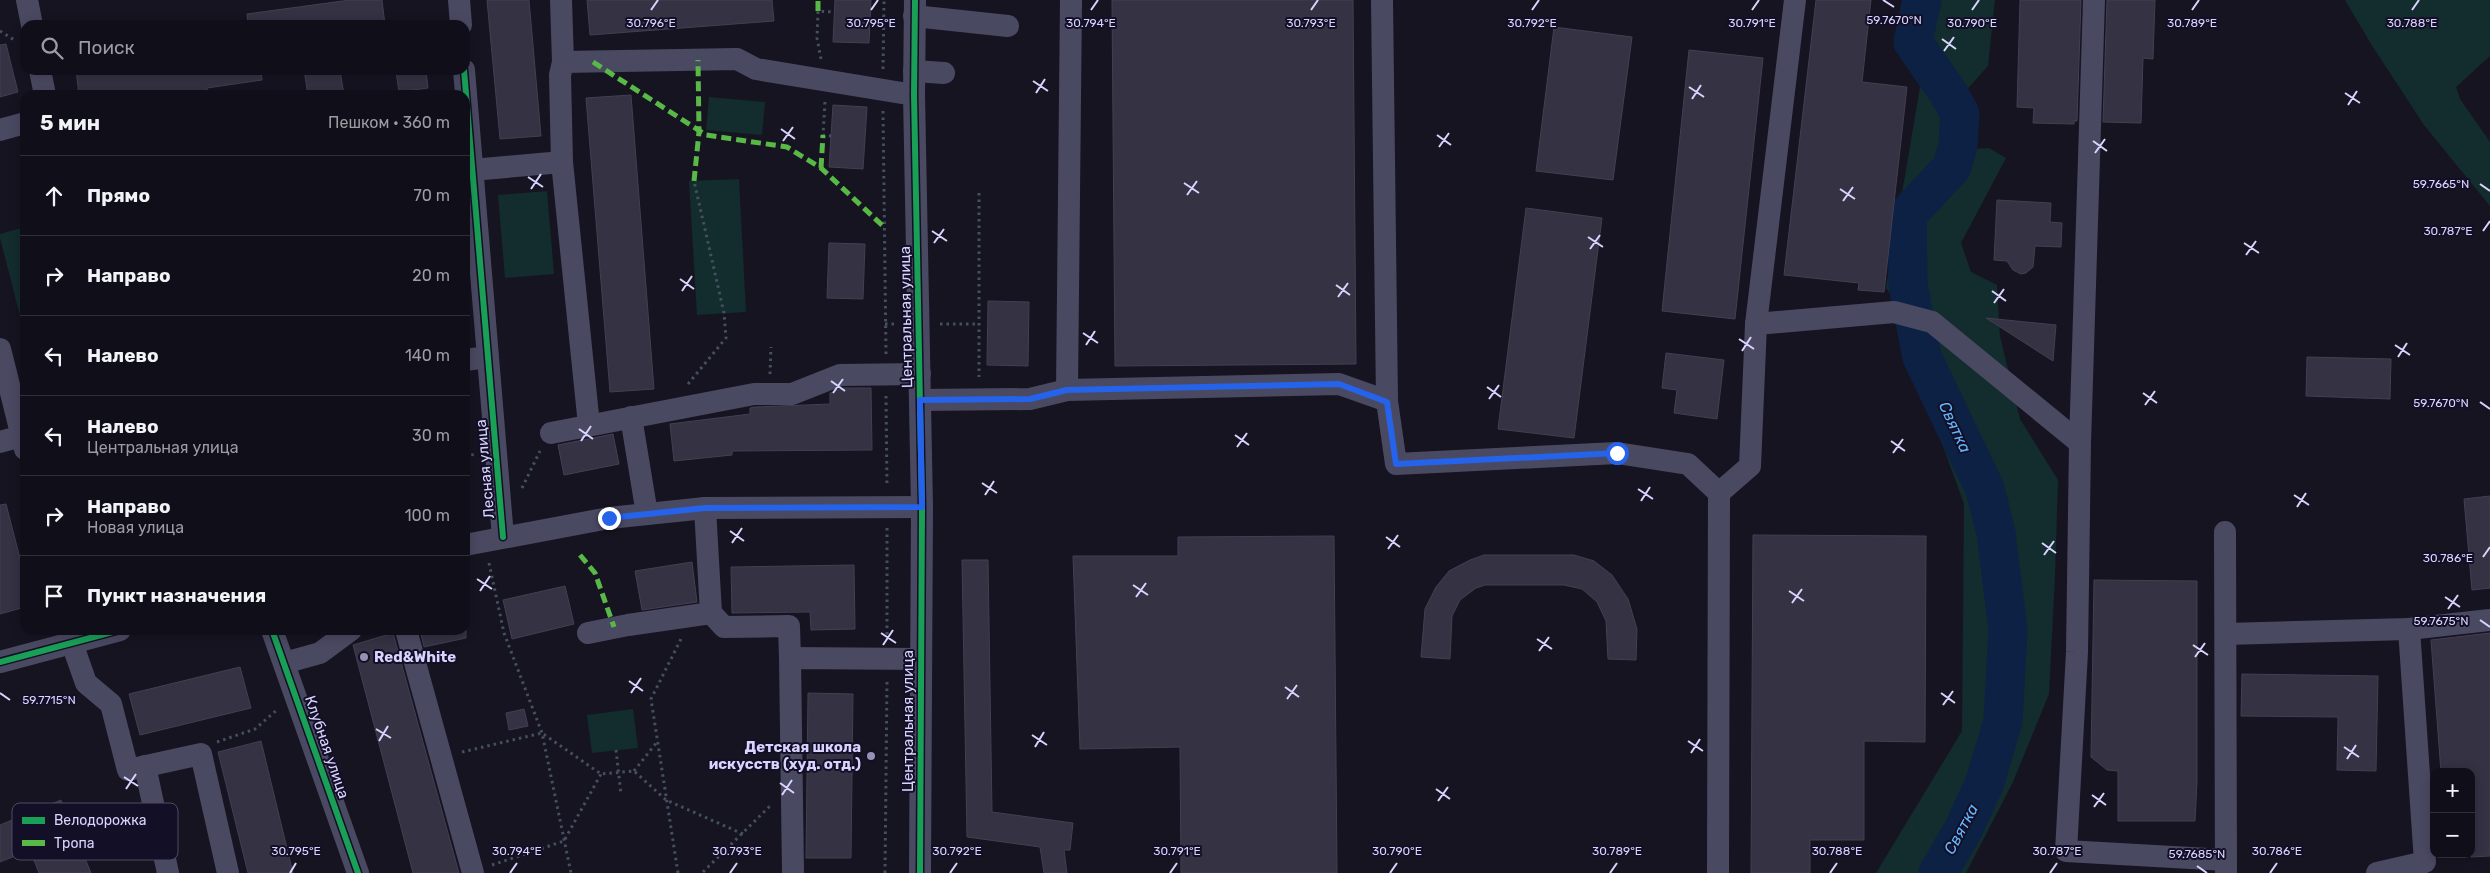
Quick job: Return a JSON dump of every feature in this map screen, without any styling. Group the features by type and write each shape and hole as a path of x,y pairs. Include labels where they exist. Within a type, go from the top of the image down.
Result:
{"street":[{"path":"27,0 31,20"},
{"path":"459,0 461,20"},
{"path":"562,0 563,62 560,75 562,162 589,425"},
{"path":"1067,390 1071,0"},
{"path":"1382,0 1387,402 1396,464 1617,453 1688,464 1719,493 1718,873"},
{"path":"1719,493 1750,466 1756,324 1795,0"},
{"path":"2094,0 2080,443 2077,652 2066,851 2226,866 2226,532"},
{"path":"914,8 1008,26"},
{"name":"Центральная улица","path":"914,8 922,507 920,873"},
{"path":"563,62 736,59 756,68 914,95"},
{"path":"914,71 944,73"},
{"path":"41,75 44,90"},
{"name":"Лесная улица","path":"464,75 465,90"},
{"path":"0,130 20,124"},
{"name":"Лесная улица","path":"470,153 488,357 484,541"},
{"path":"472,170 562,162"},
{"path":"1756,324 1894,312 1932,322 2080,443"},
{"path":"0,349 20,424"},
{"path":"470,359 488,357"},
{"path":"551,433 754,394 792,394 840,375 920,374"},
{"path":"920,400 1030,399 1067,390 1339,384 1387,402"},
{"path":"632,417 647,514"},
{"path":"0,442 20,440"},
{"path":"484,541 609,518 705,508 922,507"},
{"path":"702,615 705,508"},
{"path":"588,633 628,625 702,615 724,627 789,626 793,873"},
{"path":"2226,634 2409,629 2490,620"},
{"path":"2377,873 2430,868 2409,629"},
{"path":"0,662 100,635"},
{"name":"Клубная улица","path":"274,635 358,873"},
{"path":"284,663 320,653 344,635"},
{"path":"407,635 473,872"},
{"path":"72,642 86,683 111,704 128,770 200,754 228,873"},
{"path":"790,658 921,659"},
{"path":"145,766 153,803"},
{"path":"165,860 168,873"}],"path":[{"path":"884,0 883,90 887,507 885,873"},
{"path":"668,410 726,338 724,313 694,181"},
{"path":"979,193 979,399"},
{"path":"930,324 979,324"},
{"path":"484,541 504,634 542,733 571,873"},
{"path":"678,873 651,699 702,615"},
{"path":"200,754 211,744 254,729 273,715 292,688"},
{"path":"441,757 542,733 601,774 634,770 657,742"},
{"path":"616,750 621,794"},
{"path":"634,770 666,800 743,834"},
{"path":"473,872 564,841 601,774"},
{"path":"703,872 792,785"}],"green space":[{"path":"1906,0 1995,0 1988,66 1963,94 1973,149 1989,148 2006,158 1961,243 1971,272 1997,285 2000,336 2020,419 2058,480 2049,694 2013,782 1966,873 1876,873 1962,731 1964,504 1894,312 1894,299 1886,288 1920,87 1900,37"},
{"path":"2345,0 2490,0 2490,56 2456,87 2460,99 2490,142 2490,206 2424,125 2371,44"},
{"path":"709,97 765,102 762,135 706,130"},
{"path":"739,179 746,312 697,315 689,181"},
{"path":"547,191 554,274 505,278 498,195"},
{"path":"20,228 20,316 0,238 0,234"},
{"path":"633,709 638,748 592,753 587,715"}],"building":[{"path":"350,0 382,0 384,20 248,20 247,14"},
{"path":"487,0 529,0 541,136 500,139"},
{"path":"587,0 772,0 774,21 590,35"},
{"path":"835,0 871,0 869,43 833,42"},
{"path":"1112,0 1353,0 1356,364 1115,366"},
{"path":"1816,0 1871,0 1862,82 1907,87 1884,292 1858,290 1859,283 1784,275"},
{"path":"2020,0 2081,0 2077,121 2074,121 2074,124 2033,123 2034,108 2017,107"},
{"path":"2107,0 2155,0 2153,59 2143,58 2141,123 2103,122"},
{"path":"1554,27 1632,37 1613,180 1536,171"},
{"path":"6,44 18,92 0,97 0,45"},
{"path":"1689,50 1763,58 1735,319 1662,311"},
{"path":"77,75 262,75 262,80 207,88 207,90 78,90"},
{"path":"305,75 341,75 343,90 307,90"},
{"path":"396,75 427,75 428,88 399,90"},
{"path":"631,95 654,389 610,392 586,98"},
{"path":"833,105 867,107 863,169 829,167"},
{"path":"1997,200 2051,203 2050,222 2062,223 2061,247 2035,246 2033,267 2026,273 2021,274 2013,270 2007,261 1994,260"},
{"path":"1526,208 1602,218 1574,438 1498,429"},
{"path":"829,243 865,244 863,299 827,298"},
{"path":"988,301 1029,302 1028,366 987,365"},
{"path":"1986,318 2056,325 2053,361"},
{"path":"1666,353 1724,360 1717,419 1674,413 1677,390 1662,388"},
{"path":"2307,357 2391,359 2390,399 2306,396"},
{"path":"843,388 871,388 872,450 732,451 732,455 674,461 670,424 750,414 750,408 755,407 830,404 830,393"},
{"path":"613,434 619,464 564,475 558,445"},
{"path":"2490,496 2490,588 2472,590 2464,499"},
{"path":"6,504 20,558 20,608 0,614 0,505"},
{"path":"1753,535 1926,536 1925,742 1864,741 1864,840 1810,840 1810,873 1751,873"},
{"path":"1334,536 1337,873 1181,873 1180,747 1080,749 1073,556 1178,556 1178,537"},
{"path":"1484,555 1574,555 1594,561 1612,575 1628,599 1637,629 1636,660 1608,659 1606,621 1597,602 1582,589 1564,585 1485,585 1476,588 1460,600 1452,616 1450,659 1421,657 1425,609 1436,587 1449,571"},
{"path":"962,560 988,560 992,812 1073,823 1070,850 1064,850 1067,873 1044,873 1040,847 967,837"},
{"path":"692,562 697,602 642,610 635,571"},
{"path":"854,565 855,629 811,630 810,612 732,613 731,567"},
{"path":"2094,580 2197,581 2197,782 2195,821 2118,821 2118,771 2107,770 2091,757"},
{"path":"565,586 574,624 512,639 503,600"},
{"path":"2490,633 2490,856 2475,857 2475,768 2441,768 2431,640"},
{"path":"386,635 394,635 459,873 413,873 353,645"},
{"path":"421,635 466,635 466,638 424,647"},
{"path":"240,667 251,708 140,735 129,694"},
{"path":"2242,674 2378,676 2376,771 2337,770 2338,717 2241,716"},
{"path":"808,693 853,694 851,858 806,858"},
{"path":"524,709 528,726 509,730 506,713"},
{"path":"261,741 293,873 248,873 218,752"},
{"path":"12,820 12,857 0,862 0,825"},
{"path":"34,860 86,860 91,873 39,873"}],"waterway":[{"name":"Святка","path":"1922,0 1913,42 1949,94 1960,114 1958,145 1952,167 1907,215 1908,285 1922,357 1985,489 1996,533 2008,630 2003,721 1985,782 1963,830 1938,873"}],"marked path":[{"path":"818,0 818,11"},
{"path":"694,181 699,132 698,60"},
{"path":"593,62 706,135 787,147 821,168 884,227"},
{"path":"821,168 823,135"},
{"path":"580,555 595,573 614,627"}],"cycle path":[{"path":"915,0 914,95 922,507 920,873"},
{"path":"464,75 466,90"},
{"path":"470,142 503,537"},
{"path":"0,662 101,635"},
{"path":"274,635 358,873"}],"place":[{"name":"Red&White","path":"364,657"},
{"name":"Детская школа искусств (худ. отд.)","path":"871,756"}],"route":[{"path":"609,518 705,508 764,506 922,507 920,400 1030,399 1067,390 1339,384 1387,402 1396,464 1617,453"}]}
